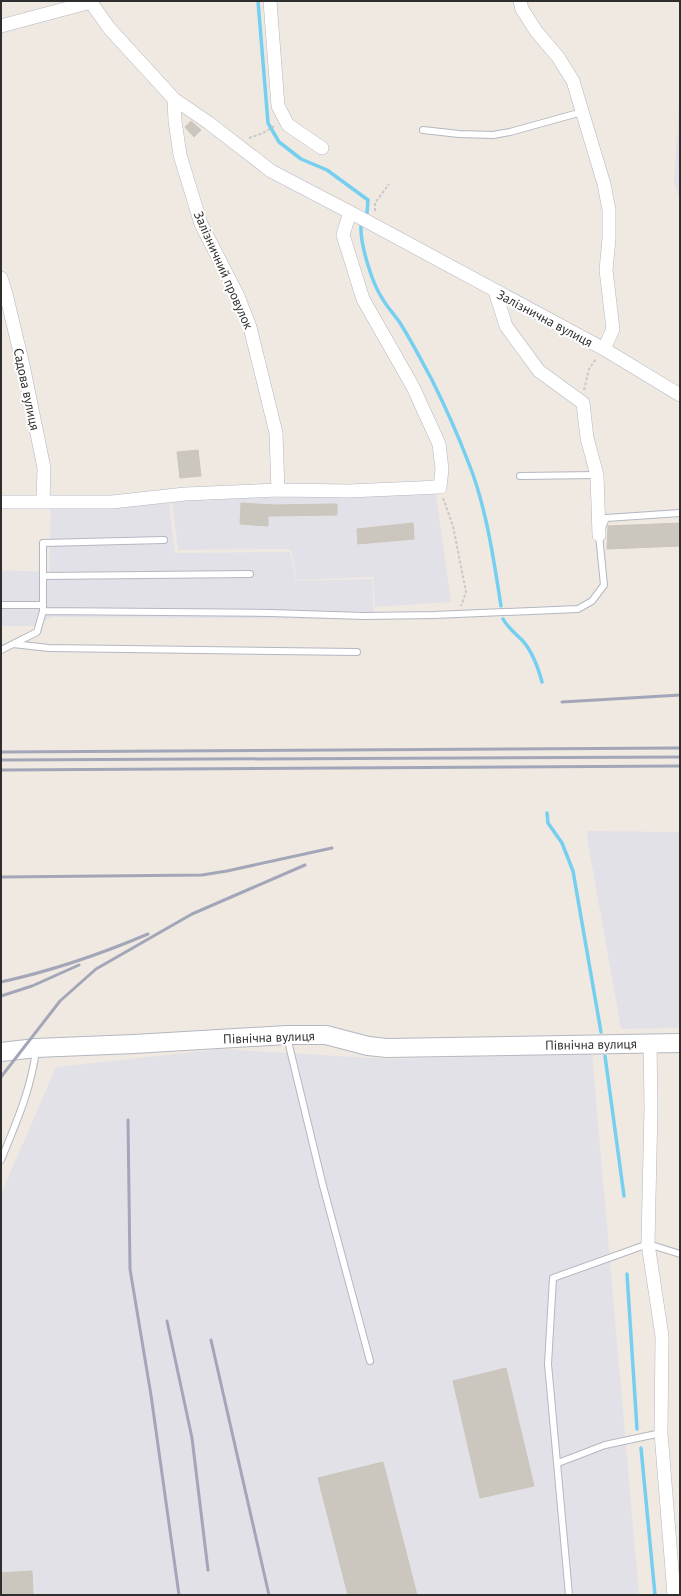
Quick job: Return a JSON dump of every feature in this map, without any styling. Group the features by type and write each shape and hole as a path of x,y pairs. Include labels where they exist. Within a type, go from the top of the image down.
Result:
{"street":[{"path":"1,26 91,1"},
{"name":"Залізнична вулиця","path":"91,1 108,28 174,98 271,170 604,350 614,329 606,270 609,239 609,210 604,184 573,81 558,57 536,31 522,9 520,1"},
{"path":"270,1 278,106 288,125 322,148"},
{"name":"Залізничний провулок","path":"174,98 180,155 201,224 238,296 250,327 276,433 278,490"},
{"path":"1,502 112,502 185,494 278,490 349,492 440,487 442,469 439,444 413,387 363,299 343,235 363,219"},
{"name":"Садова вулиця","path":"1,278 23,365 44,468 43,502"},
{"path":"495,291 506,326 539,371 583,403 587,438 597,475 599,535"},
{"path":"604,350 680,395"},
{"name":"Північна вулиця","path":"1,1052 36,1048 287,1035 326,1035 368,1046 387,1048 680,1043"},
{"path":"650,1044 651,1106 648,1244 662,1336 661,1433 674,1595"}],"lane":[{"path":"423,130 459,134 493,135 510,132 582,112"},
{"path":"520,476 597,475"},
{"path":"1,605 43,608 271,612 364,616 578,609 592,601 604,584 599,535 606,518 680,513"},
{"path":"1,650 37,632 43,608 43,543 164,540"},
{"path":"43,576 250,574"},
{"path":"13,644 49,648 357,652"},
{"path":"287,1035 322,1182 370,1361"},
{"path":"1,1160 26,1096 33,1070 36,1048"},
{"path":"569,1595 548,1364 553,1278 648,1244 680,1254"},
{"path":"558,1463 605,1445 661,1433"}],"path":[{"path":"264,133 277,125"},
{"path":"363,219 389,184"},
{"path":"583,403 585,384 589,369 604,350"},
{"path":"440,487 453,526 466,592 458,614"}],"shaded area":[{"path":"680,89 680,202 674,181"},
{"path":"436,494 451,602 375,607 373,577 297,580 291,549 178,550 172,500"},
{"path":"169,503 175,553 290,552 296,581 372,579 374,619 52,617 33,626 1,626 1,570 49,572 51,508"},
{"path":"587,831 680,832 680,1028 621,1029"},
{"path":"222,1049 389,1059 592,1054 639,1595 1,1595 1,1194 56,1067"}],"building":[{"path":"191,121 201,130 194,137 185,127"},
{"path":"198,450 201,476 180,478 177,452"},
{"path":"241,503 274,505 337,504 337,515 268,516 268,526 240,524"},
{"path":"413,523 414,539 358,544 357,529"},
{"path":"680,523 680,546 607,549 608,526"},
{"path":"506,1368 534,1486 480,1498 453,1381"},
{"path":"383,1462 417,1595 348,1595 318,1478"},
{"path":"32,1571 33,1595 1,1595 1,1573"}],"waterway":[{"path":"258,1 268,123 279,142 301,159 327,170 368,200 367,213"},
{"path":"361,226 362,243 374,283 412,343 431,378 451,421 475,480 485,516 501,606"},
{"path":"503,619 529,650 537,665 542,682"},
{"path":"547,813 548,823 562,843 573,871 601,1032"},
{"path":"605,1056 624,1196"},
{"path":"627,1274 637,1429"},
{"path":"641,1448 655,1595"}],"railway":[{"path":"562,702 680,695"},
{"path":"1,752 680,748"},
{"path":"1,760 680,757"},
{"path":"1,770 680,766"},
{"path":"1,877 202,875 332,848"},
{"path":"1,1077 60,1001 96,969 192,914 305,865"},
{"path":"1,982 38,973 76,961 148,934"},
{"path":"1,996 32,986 79,965"},
{"path":"128,1120 130,1269 151,1395 179,1595"},
{"path":"167,1321 192,1438 208,1570"},
{"path":"211,1340 269,1595"}]}
